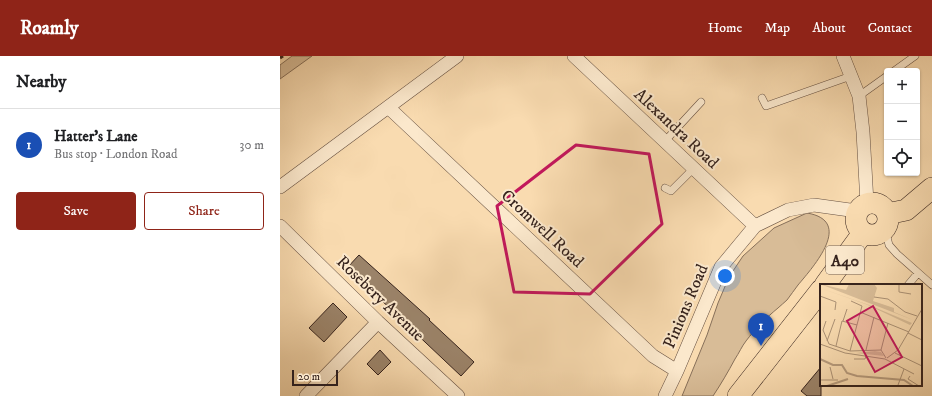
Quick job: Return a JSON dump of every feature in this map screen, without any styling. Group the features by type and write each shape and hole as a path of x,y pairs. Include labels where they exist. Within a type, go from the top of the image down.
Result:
{"main road":[{"name":"A40","path":"862,207 855,220 857,228 863,234 871,236 878,234 886,222 906,210 932,188"},
{"path":"862,207 873,203 879,205 884,209 886,222"},
{"name":"A40","path":"826,284 863,234"},
{"name":"A40","path":"738,396 820,291"}],"street":[{"path":"280,188 457,56"},
{"name":"Alexandra Road","path":"574,56 755,226"},
{"path":"843,56 859,96 864,132 862,207"},
{"name":"Cromwell Road","path":"388,108 653,356 677,371"},
{"name":"Pinions Road","path":"665,396 721,267 755,226 788,210 814,205 862,207"},
{"name":"Rosebery Avenue","path":"280,226 378,322 458,396"},
{"path":"306,396 378,322"}],"lane":[{"path":"898,68 915,56"},
{"path":"762,98 766,106 851,76"},
{"path":"859,96 884,78"},
{"path":"665,141 701,102"},
{"path":"665,188 671,191 694,168"},
{"path":"886,222 889,245 932,285"},
{"path":"909,284 918,273"}],"highlighted area":[{"path":"576,145 649,154 662,224 590,294 514,292 497,206"}],"shaded area":[{"path":"292,56 312,56 280,79 280,65"},
{"path":"807,213 821,218 828,225 829,234 826,245 813,267 787,300 761,323 746,341 713,396 682,396 729,277 743,256 774,228"}],"building":[{"path":"359,255 430,319 429,320 474,362 461,376 408,326 409,325 346,269"},
{"path":"333,303 347,317 324,342 309,328"},
{"path":"380,350 391,362 378,375 367,364"},
{"path":"820,368 821,396 807,396 801,391"}],"place":[{"name":"Hatter's Lane","path":"761,346"}]}
